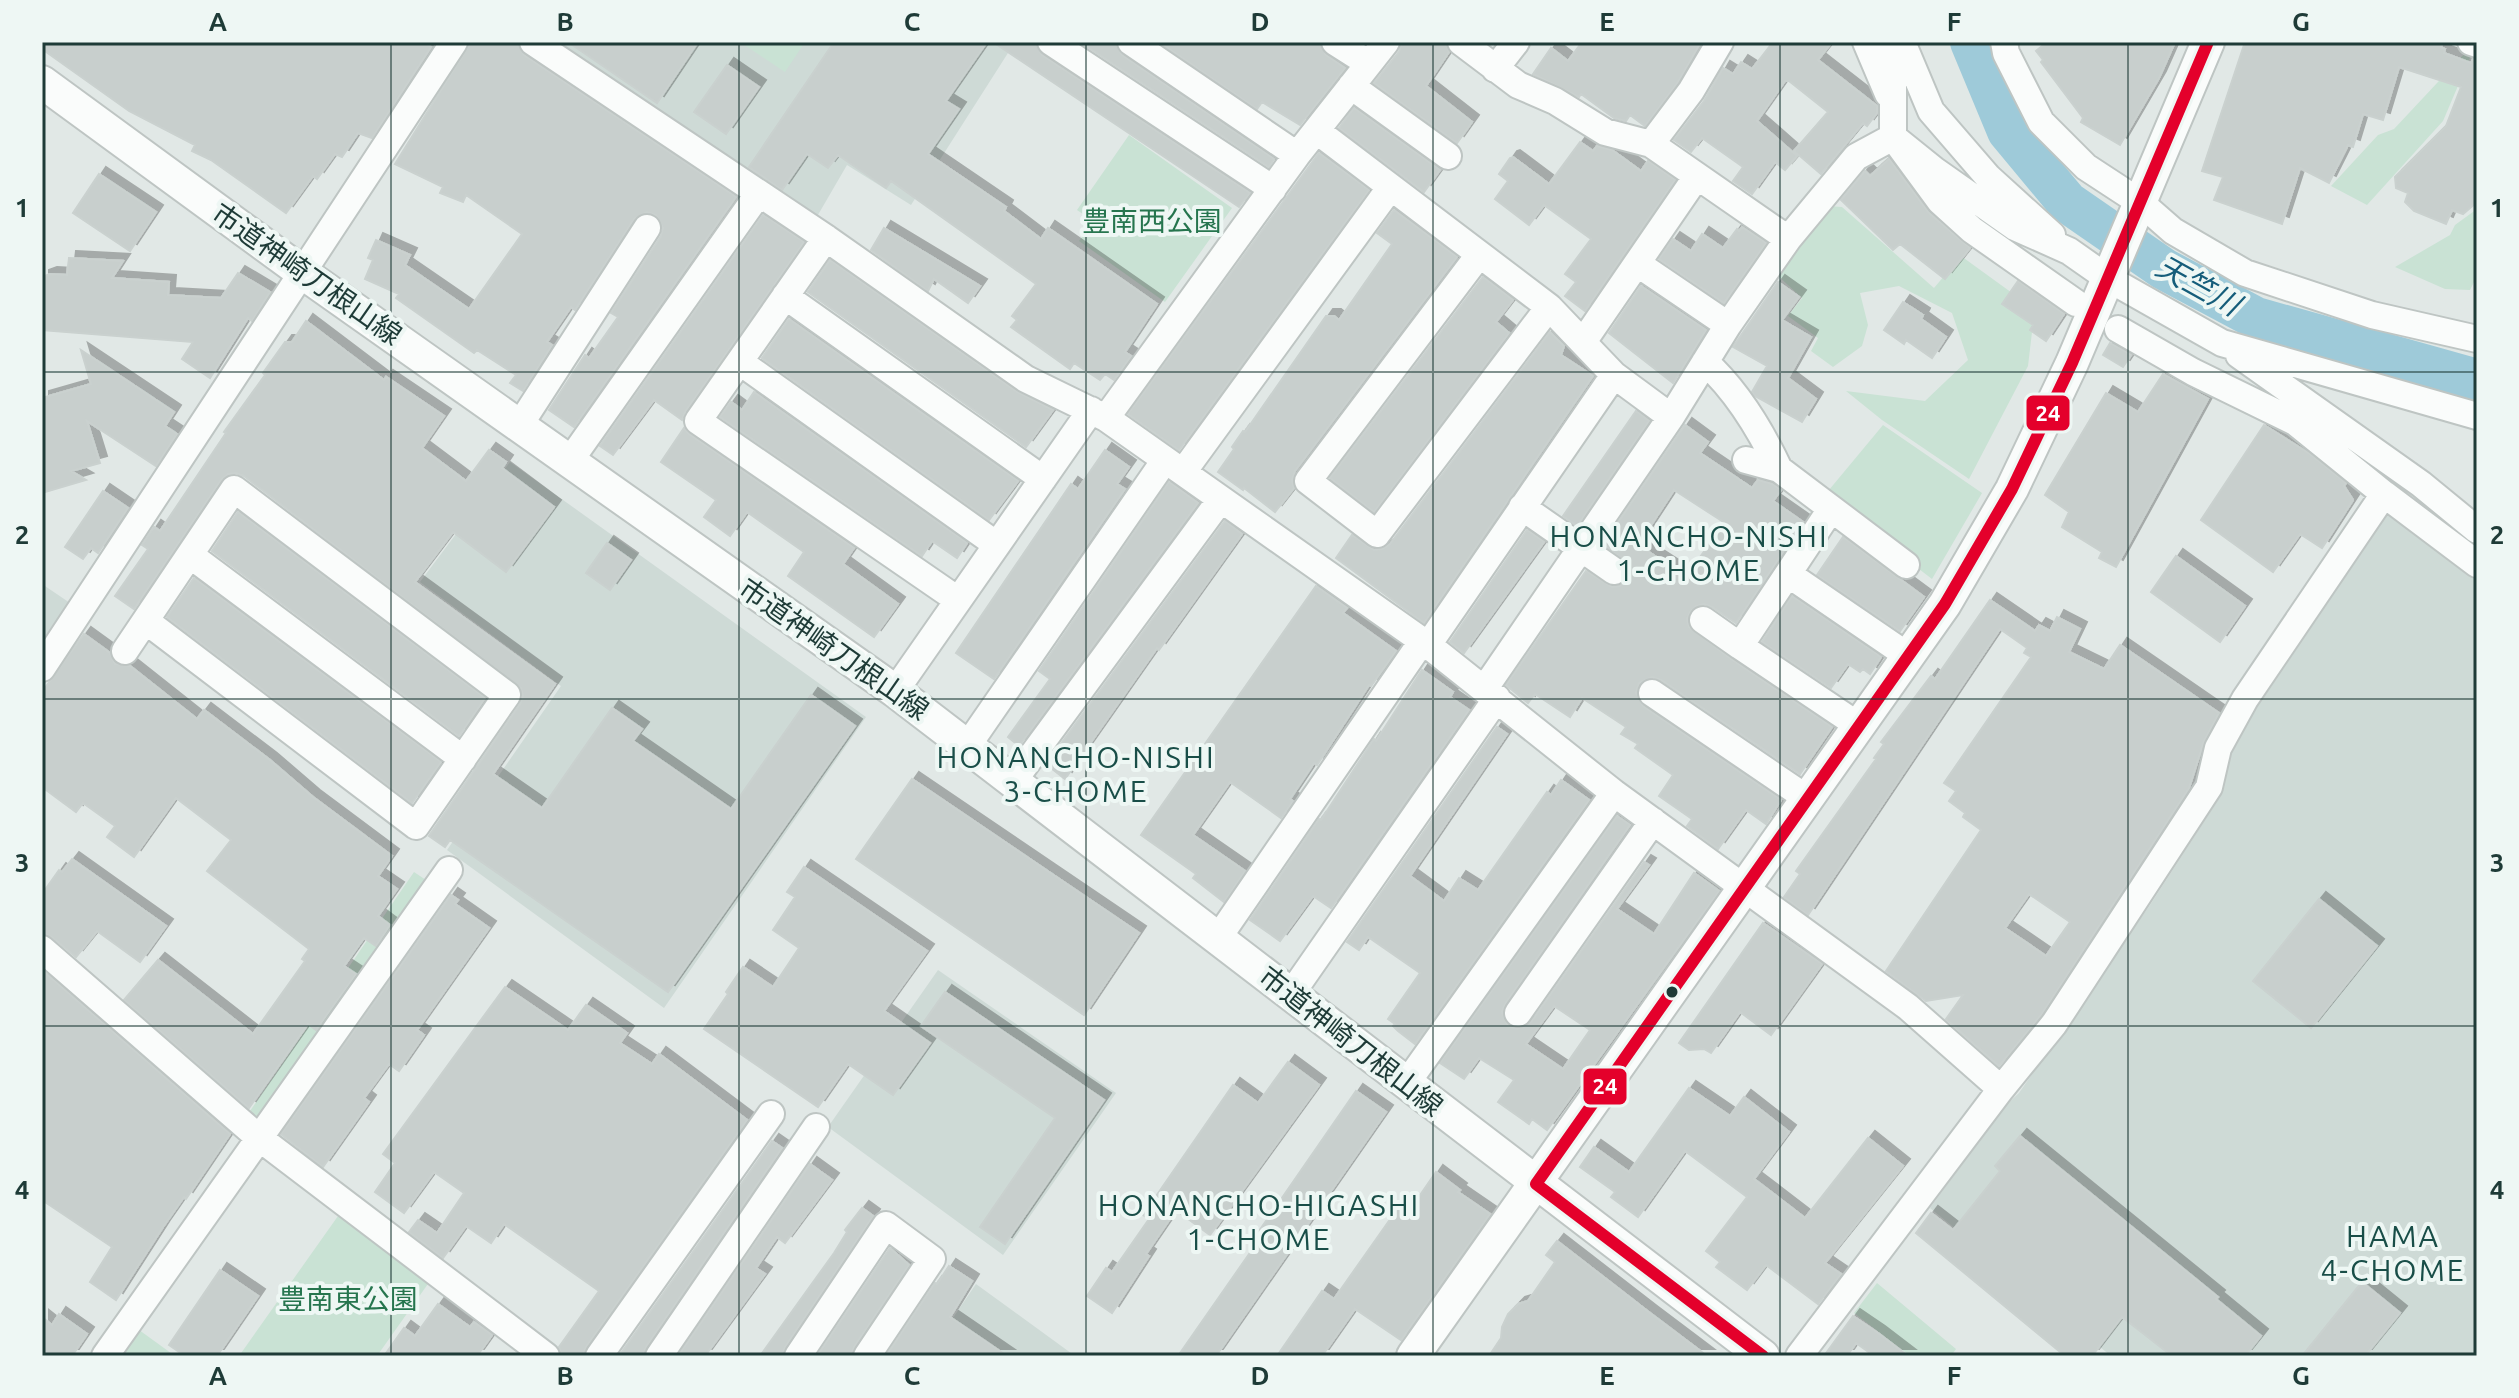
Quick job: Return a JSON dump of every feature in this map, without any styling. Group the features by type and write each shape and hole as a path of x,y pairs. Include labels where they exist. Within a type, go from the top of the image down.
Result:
{"street":[{"path":"42,668 454,42"},
{"path":"533,42 826,238 1026,379 1098,414 1428,645 1614,793 1908,1007 2001,1089"},
{"path":"1051,42 1273,189"},
{"path":"1131,42 1297,155"},
{"path":"1335,42 1368,63"},
{"path":"895,691 1043,479 1098,414 1386,42"},
{"path":"1461,42 1518,85 1555,101 1605,132 1651,144 1788,239"},
{"path":"1495,69 1516,42"},
{"path":"1651,144 1691,91 1720,42"},
{"path":"1866,42 1894,124 1940,201 1972,230 2076,303"},
{"path":"1893,42 1894,124 1934,170 2015,227 2111,274 2222,343 2421,484 2477,530"},
{"path":"1902,42 1931,111 1988,177 2069,251"},
{"path":"2004,42 2006,53 2041,122 2086,167 2138,209 2173,231 2245,273 2372,315 2477,339"},
{"path":"1413,1356 1945,604 2012,489 2072,363 2208,42"},
{"path":"2471,42 2477,44"},
{"name":"市道神崎刀根山線","path":"42,82 303,273 968,745 1763,1356"},
{"path":"1351,86 1448,156"},
{"path":"1291,994 1491,693 1580,548 1671,417 1728,325 1788,239 1856,157 1894,124"},
{"path":"1317,131 1549,307 1614,375 1671,417"},
{"path":"1583,342 1697,176"},
{"path":"968,745 1174,466 1390,188"},
{"path":"569,462 759,193"},
{"path":"519,426 647,228"},
{"path":"826,238 698,421 958,600"},
{"path":"1479,255 1308,481 1377,534 1549,307"},
{"path":"1638,264 1728,325"},
{"path":"785,296 1043,479"},
{"path":"2118,329 2193,372 2295,422 2477,564"},
{"path":"2222,343 2477,416"},
{"path":"740,362 997,545"},
{"path":"1705,362 1719,375 1760,434 1779,469"},
{"path":"1218,938 1416,650 1428,645 1614,375"},
{"path":"1746,460 1779,469 1906,565"},
{"path":"125,651 234,489 507,695 416,826 146,621"},
{"path":"1799,1356 2001,1089 2054,1024 2209,787 2218,748 2245,699 2384,494"},
{"path":"1014,780 1221,499"},
{"path":"1522,507 1614,571"},
{"path":"1740,646 1831,509"},
{"path":"190,555 463,759"},
{"path":"1788,574 1908,656"},
{"path":"1703,620 1859,726"},
{"path":"1652,693 1808,799"},
{"path":"1406,1084 1614,793"},
{"path":"1518,1013 1653,821"},
{"path":"105,1356 449,870"},
{"path":"42,949 258,1137 546,1356"},
{"path":"599,1356 771,1114"},
{"path":"659,1356 816,1127"},
{"path":"798,1356 886,1225 932,1259 867,1356"}],"shaded area":[{"path":"548,42 1015,42 911,205 847,165 815,220"},
{"path":"510,462 866,717 664,1008 447,850 561,686 420,582"},
{"path":"2392,512 2477,579 2477,1356 2111,1356 1930,1208 2004,1107 2019,1093 2150,905 2220,797 2231,746 2388,513"},
{"path":"42,584 70,603 42,646"},
{"path":"938,970 1116,1093 1003,1255 828,1127"},
{"path":"976,1284 1075,1356 927,1356"}],"green space":[{"path":"740,42 805,42 785,72"},
{"path":"2467,51 2472,53 2443,121 2367,205 2331,186 2378,135 2394,129"},
{"name":"豊南西公園","path":"1129,135 1232,208 1165,302 1079,241 1093,221 1077,210"},
{"path":"1828,206 1842,207 1934,288 1961,256 2019,298 2034,315 2028,366 1969,479 1882,420 1846,391 1925,401 1968,360 1952,313 1899,286 1860,293 1868,325 1862,346 1833,367 1811,351 1818,338 1788,316 1802,298 1775,273"},
{"path":"2477,209 2477,276 2470,290 2445,289 2395,267 2450,235 2455,225"},
{"path":"1883,425 1982,493 1932,579 1824,496"},
{"path":"414,872 429,882 258,1121 248,1114"},
{"name":"豊南東公園","path":"338,1216 430,1281 377,1356 239,1356"},
{"path":"1877,1283 1956,1349 1951,1356 1910,1356 1854,1313"},
{"path":"135,1327 175,1356 115,1356"}],"building":[{"path":"42,42 423,42 431,47 372,138 358,133 342,157 335,154 317,179 313,176 286,213 211,160 192,151 195,145 129,111 42,49"},
{"path":"471,42 517,42 524,55 736,197 574,427 549,410 585,355 589,358 618,317 611,313 661,236 663,228 656,215 647,212 634,219 575,310 571,307 547,342 552,345 523,391 510,383 516,375 477,350 474,353 396,298 399,294 365,279 373,260 368,258 376,240 410,255 405,265 469,309 522,234 466,195 463,202 440,193 443,187 395,164"},
{"path":"568,42 698,42 657,103"},
{"path":"834,42 987,42 946,101 959,109 928,154 1006,207 1004,211 1041,239 1048,228 1157,304 1125,352 1131,356 1114,380 1105,374 1100,380 1074,363 1070,369 1011,327 1017,320 1012,316 1036,284 891,181 886,188 838,155 828,168 807,154 782,190 749,167"},
{"path":"993,42 1035,42 1042,55 1250,193 1239,207"},
{"path":"1080,42 1115,42 1122,55 1274,159 1269,167"},
{"path":"1159,42 1319,42 1326,55 1345,68 1300,125 1262,102 1257,109"},
{"path":"1402,42 1441,42 1446,45 1449,52 1426,86 1472,122 1457,143 1374,83 1399,52"},
{"path":"1582,42 1701,42 1678,82 1645,126 1630,115 1626,121 1614,118 1581,94 1579,97 1533,74 1551,48 1568,61"},
{"path":"1773,42 1832,42 1818,60 1877,106 1877,113 1867,126 1863,123 1821,174 1794,151 1828,112 1785,81 1757,121 1797,156 1785,170 1775,162 1752,194 1733,181 1743,167 1702,138 1691,152 1674,140 1704,101 1723,68 1733,74 1741,62 1752,69"},
{"path":"2047,42 2175,42 2159,78 2120,145 2081,122 2083,118 2036,51"},
{"path":"2245,42 2442,42 2444,53 2471,63 2473,59 2477,60 2477,202 2463,214 2452,210 2446,224 2414,211 2405,202 2408,193 2396,188 2395,177 2446,126 2461,87 2399,67 2383,120 2363,114 2353,147 2348,145 2329,183 2300,168 2282,224 2214,200 2223,177 2202,171"},
{"path":"727,65 759,87 726,134 694,112"},
{"path":"1354,108 1440,170 1424,192 1339,128"},
{"path":"1580,142 1593,151 1597,146 1612,150 1641,171 1648,161 1675,180 1585,311 1565,296 1576,282 1565,274 1591,239 1544,205 1529,225 1495,199 1508,181 1499,174 1510,158 1513,157 1549,184"},
{"path":"1319,153 1369,190 1179,450 1128,414"},
{"path":"1889,159 1929,213 1970,248 1945,279 1900,244 1893,250 1841,200 1865,171 1870,176"},
{"path":"99,174 156,212 130,251 73,213"},
{"path":"1394,210 1457,257 1295,471 1292,480 1294,488 1275,512 1218,472 1243,431 1326,316 1339,320 1392,244 1377,233"},
{"path":"763,215 804,242 682,420 654,400 613,455 600,446"},
{"path":"1742,227 1766,243 1724,303 1659,259 1673,239 1691,251 1702,234 1723,248"},
{"path":"884,228 980,286 968,303 934,279 928,291 871,250"},
{"path":"69,258 123,261 112,278 169,282 168,295 221,298 238,273 270,292 252,321 248,318 210,378 182,359 193,342 42,330 42,277 67,275"},
{"path":"830,260 1017,392 1053,410 1026,447 808,292"},
{"path":"1483,277 1513,300 1496,322 1509,333 1374,512 1330,478"},
{"path":"2018,281 2064,314 2046,341 2030,330 2033,325 2002,304"},
{"path":"1778,282 1799,297 1782,320 1811,337 1788,378 1816,399 1802,422 1755,396 1752,392 1767,366 1733,347"},
{"path":"1641,286 1706,330 1673,383 1609,333"},
{"path":"1903,302 1923,315 1921,319 1946,337 1932,358 1906,340 1904,344 1884,330"},
{"path":"789,319 1018,481 989,520 762,358"},
{"path":"306,321 384,380 386,377 444,416 422,448 466,481 489,450 506,462 502,468 554,507 506,572 453,532 415,582 555,684 493,774 542,808 612,708 642,729 633,741 731,809 811,695 855,726 668,992 450,840 445,847 429,836 520,704 523,696 521,688 244,476 228,474 221,480 134,609 115,596 148,549 142,545 154,527 160,531 265,375 263,373 285,342 292,342"},
{"path":"1550,332 1564,346 1561,355 1593,376 1424,623 1336,558 1352,535 1374,550 1390,544"},
{"path":"2110,343 2131,355 2123,367 2103,355"},
{"path":"81,350 174,412 165,426 177,434 156,466 87,421 100,463 71,471 86,480 42,493 42,398 91,384"},
{"path":"2163,374 2208,399 2116,567 2099,558 2102,552 2062,527 2069,512 2045,495 2106,393 2138,412"},
{"path":"754,392 967,543 957,558 932,541 922,556 720,417 731,402 742,410"},
{"path":"1636,411 1649,421 1577,526 1563,516"},
{"path":"1685,425 1708,442 1700,453 1752,488 1758,480 1781,490 1773,501 1803,522 1736,623 1704,604 1696,606 1687,619 1689,627 1731,659 1832,727 1800,774 1661,680 1652,677 1639,683 1636,693 1643,706 1781,800 1766,824 1746,810 1718,849 1687,826 1692,819 1659,796 1673,775 1635,748 1638,744 1621,734 1626,727 1582,698 1570,717 1535,694 1528,703 1506,685 1586,571 1612,587 1620,586 1628,579 1628,564 1603,544","holes":["1674,490 1725,523 1686,576 1638,545"]},
{"path":"2264,425 2310,454 2346,483 2344,486 2353,500 2322,548 2300,534 2273,572 2201,520"},
{"path":"684,428 854,548 843,564 898,604 874,637 788,576 804,552 747,512 730,536 704,517 716,500 661,462"},
{"path":"1105,450 1129,467 1117,484 1125,489 994,679 956,653 1071,484 1078,489"},
{"path":"1169,482 1198,503 1019,746 1008,737 1050,679 1039,671"},
{"path":"103,491 128,508 98,553 91,548 83,559 65,547"},
{"path":"238,512 485,698 459,736 212,551"},
{"path":"1225,521 1242,534 1065,779 1046,764"},
{"path":"1527,530 1544,542 1464,653 1450,642"},
{"path":"1843,537 1924,597 1900,631 1817,575"},
{"path":"607,543 631,560 610,590 586,573"},
{"path":"2176,556 2245,606 2220,642 2151,592"},
{"path":"194,578 441,762 412,803 167,617"},
{"path":"1316,586 1347,608 1343,613 1396,651 1369,685 1317,765 1314,763 1281,818 1230,782 1193,835 1245,871 1224,902 1193,878 1196,874 1141,835"},
{"path":"1792,596 1881,657 1870,674 1848,664 1831,688 1762,642"},
{"path":"1990,600 2035,631 2039,625 2050,631 2057,617 2080,629 2069,652 2104,669 2120,645 2219,713 2204,741 2189,788 2041,1015 1999,1066 1946,1019 1963,995 1926,1001 1886,971 1981,830 1963,817 1965,813 1949,801 1956,791 1944,783 2031,657 2024,653 2027,648 2000,629 1808,915 1784,897 1800,874 1796,871 1876,759 1884,744 1881,742 1931,676 1935,679","holes":["2029,894 2070,922 2046,956 2005,928"]},
{"path":"84,634 110,653 115,664 130,666 197,719 204,710 392,856 378,876 397,889 378,916 390,925 376,946 364,938 344,966 356,974 316,1030 308,1024 249,1108 124,1000 158,960 253,1034 305,961 302,959 309,949 207,871 231,840 176,798 134,857 107,837 115,826 83,803 76,812 42,787 42,692"},
{"path":"1422,670 1453,692 1450,697 1469,710 1331,908 1313,896 1280,941 1250,920"},
{"path":"1497,727 1507,734 1410,876 1444,901 1459,878 1478,890 1547,792 1551,795 1561,780 1589,800 1415,1044 1388,1019 1420,973 1368,937 1359,950 1347,942"},
{"path":"912,779 1139,933 1084,1015 856,859"},
{"path":"1617,816 1630,825 1505,1004 1502,1012 1508,1026 1517,1029 1531,1022 1644,862 1649,865 1617,909 1654,934 1694,873 1719,891 1547,1130 1532,1119 1529,1124 1498,1102 1514,1080 1479,1058 1464,1079 1440,1063","holes":["1554,1006 1590,1030 1563,1069 1526,1044"]},
{"path":"72,859 166,926 140,962 97,931 76,957 52,937 42,933 42,894 59,870 62,872"},
{"path":"804,867 927,951 884,1011 930,1043 893,1095 848,1064 818,1107 704,1029 743,967 773,987 799,948 773,930 795,897 787,892"},
{"path":"451,895 458,900 455,904 489,928 417,1030 424,1035 399,1071 389,1064 364,1098 369,1102 323,1167 281,1134"},
{"path":"2319,899 2377,946 2311,1028 2253,981"},
{"path":"1763,923 1822,964 1771,1035 1740,1012 1711,1053 1704,1049 1689,1050 1679,1043"},
{"path":"42,970 230,1134 163,1227 116,1300 90,1282 112,1247 42,1200"},
{"path":"505,987 568,1030 586,1005 627,1033 620,1043 652,1064 659,1054 747,1120 586,1347 583,1356 562,1356 559,1347 599,1291 504,1224 491,1243 466,1226 443,1258 409,1232 418,1220 437,1233 464,1193 434,1172 404,1213 375,1192 395,1163 383,1154"},
{"path":"945,992 1104,1100 1005,1244 980,1227 1055,1118 921,1026"},
{"path":"1288,1062 1319,1085 1210,1235 1176,1210 1112,1313 1087,1296 1106,1268 1112,1272 1149,1219 1143,1215 1233,1085 1258,1103"},
{"path":"1689,1088 1730,1116 1744,1097 1789,1132 1754,1179 1805,1218 1868,1138 1903,1166 1825,1263 1841,1274 1818,1304 1766,1265 1747,1290 1716,1267 1720,1262 1706,1251 1747,1197 1685,1151 1638,1217 1611,1197 1615,1192 1580,1167 1594,1147 1629,1172"},
{"path":"1356,1091 1386,1112 1216,1356 1178,1356 1263,1234 1259,1231"},
{"path":"2020,1136 2218,1297 2216,1299 2261,1336 2245,1356 2172,1356 2122,1317 2092,1356 2065,1356 1916,1233 1931,1213 1953,1230 2000,1171 1995,1166"},
{"path":"772,1141 782,1148 646,1347 643,1356 619,1356"},
{"path":"810,1164 832,1180 785,1243 777,1237 756,1268 765,1274 705,1356 678,1356"},
{"path":"1436,1172 1490,1214 1401,1340 1355,1309 1322,1356 1277,1356 1322,1291 1334,1299 1398,1208 1407,1214"},
{"path":"862,1208 873,1216 782,1356 760,1356 834,1253 847,1232 845,1230"},
{"path":"1557,1241 1707,1356 1489,1356 1501,1338 1508,1314 1518,1304 1528,1301 1555,1262 1546,1255"},
{"path":"890,1248 909,1265 851,1356 817,1356"},
{"path":"949,1266 972,1281 950,1317 1007,1356 886,1356 935,1283"},
{"path":"220,1270 258,1296 217,1356 185,1356 169,1345"},
{"path":"2362,1282 2400,1313 2365,1356 2302,1356"},
{"path":"438,1304 470,1327 474,1322 492,1335 477,1356 384,1356 404,1328 415,1336"},
{"path":"59,1314 87,1334 72,1356 42,1356 42,1317 52,1325"},
{"path":"1853,1316 1908,1356 1874,1356 1856,1343 1847,1356 1824,1356"}],"waterway":[{"name":"天竺川","path":"1971,42 2008,131 2067,202 2164,269 2256,318 2477,380"}],"transit line":[{"name":"24","path":"1763,1356 1536,1184 1945,604 2012,489 2072,363 2208,42"}],"district":[{"name":"HONANCHO-NISHI 1-CHOME","path":"1689,554"},
{"name":"HONANCHO-NISHI 3-CHOME","path":"1076,775"},
{"name":"HONANCHO-HIGASHI 1-CHOME","path":"1259,1223"},
{"name":"HAMA 4-CHOME","path":"2393,1254"}]}
